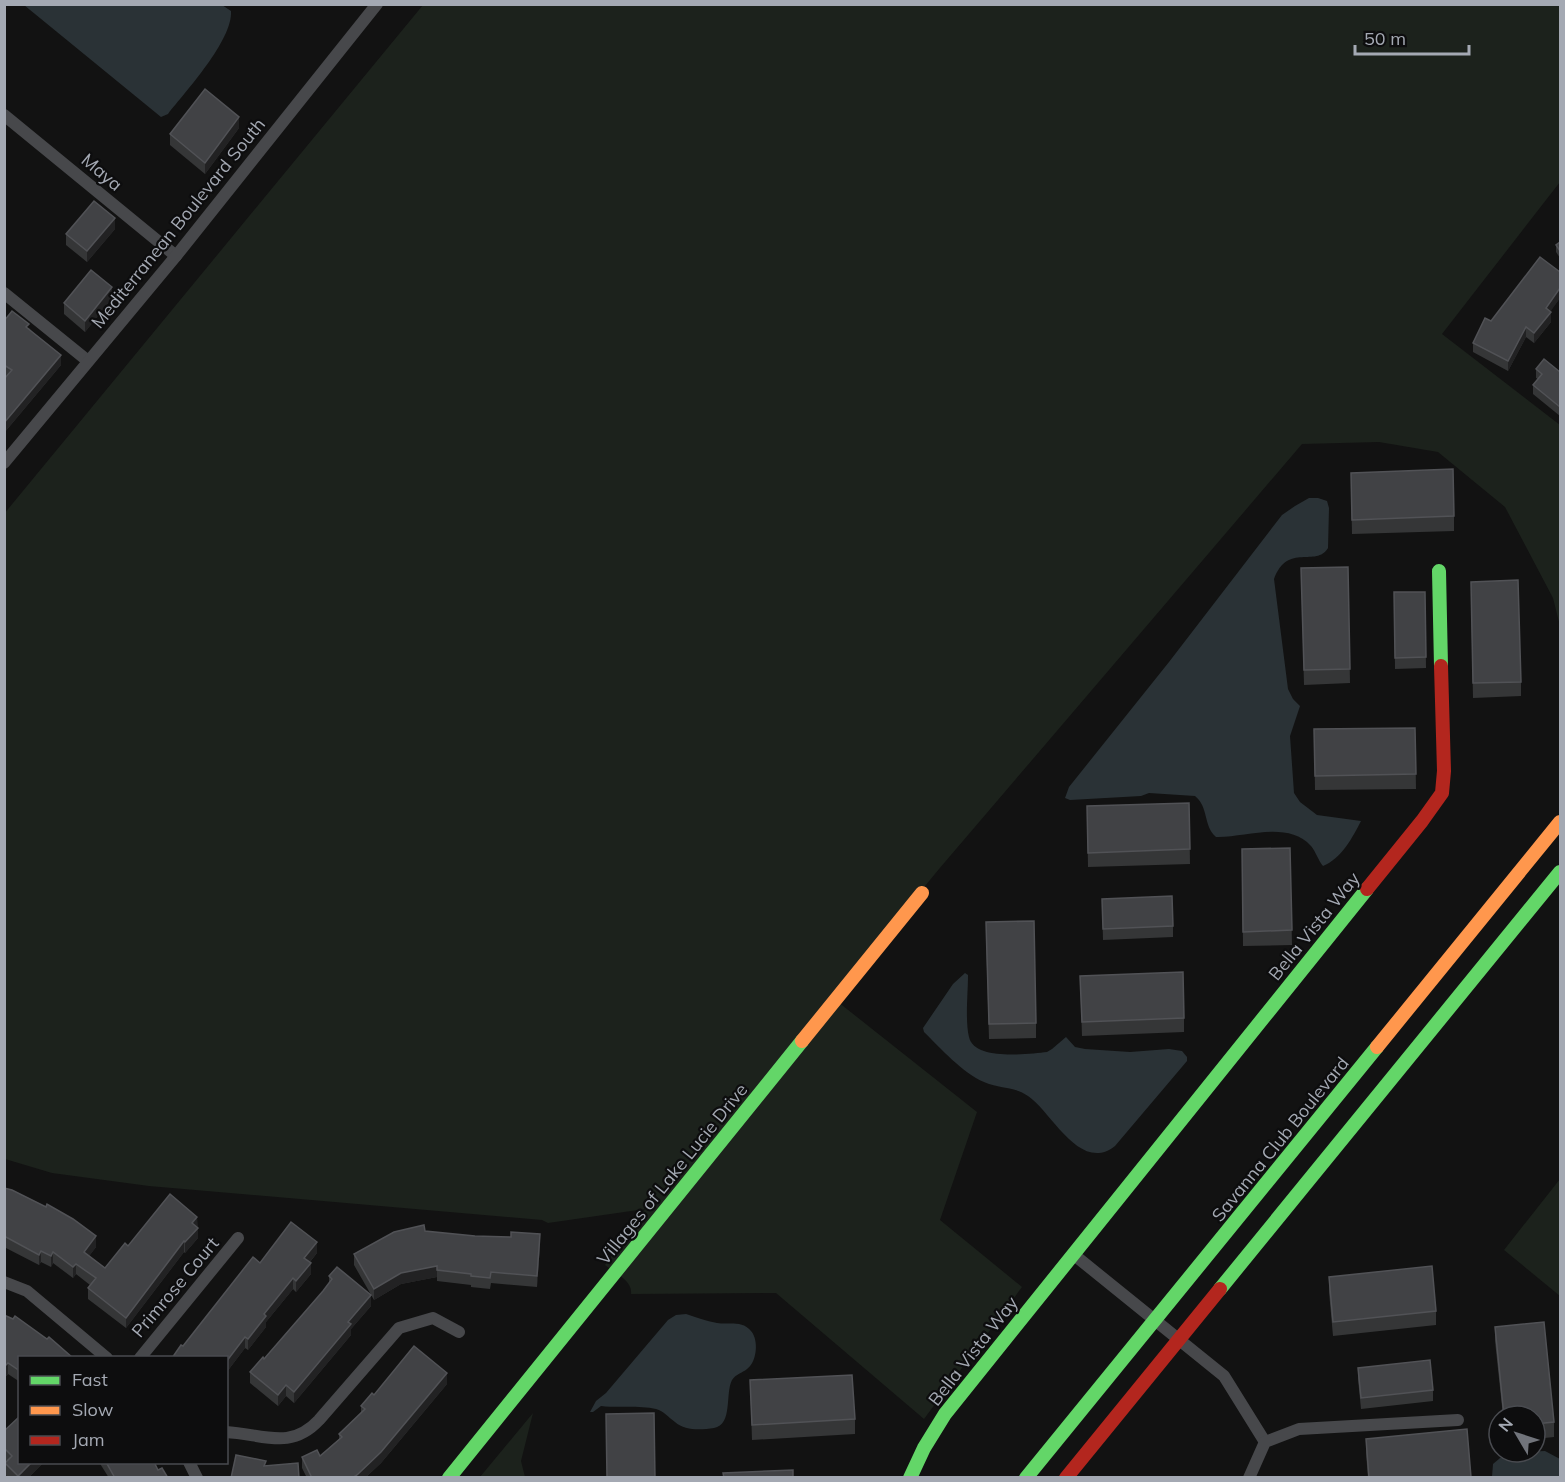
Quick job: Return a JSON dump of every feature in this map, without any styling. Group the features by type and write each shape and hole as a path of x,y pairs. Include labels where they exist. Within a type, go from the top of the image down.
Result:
{"street":[{"name":"Mediterranean Boulevard South","path":"4,463 176,256 377,4"},
{"name":"Maya","path":"4,115 176,256"},
{"path":"4,293 88,361"},
{"name":"Bella Vista Way","path":"910,1478 924,1448 945,1414 1442,794 1438,571"},
{"name":"Savanna Club Boulevard","path":"1026,1478 1560,822"},
{"path":"1066,1478 1560,872"},
{"name":"Villages of Lake Lucie Drive","path":"449,1478 922,892"},
{"name":"Primrose Court","path":"142,1356 238,1238"},
{"path":"1073,1254 1224,1376 1265,1442"},
{"path":"4,1282 27,1291 105,1356"},
{"path":"228,1432 279,1439 301,1434 319,1420 399,1328 433,1318 459,1332"},
{"path":"1249,1478 1265,1442 1299,1429 1458,1420"},
{"path":"190,1464 197,1478"}],"shaded area":[{"path":"24,5 222,5 231,11 230,23 217,50 168,114 161,117"},
{"path":"423,5 1560,5 1560,182 1442,334 1560,425 1560,626 1553,598 1505,507 1438,452 1379,442 1302,444 939,869 833,998 977,1112 940,1220 1022,1287 924,1419 776,1293 631,1294 626,1281 605,1265 645,1209 548,1223 542,1220 149,1186 52,1173 5,1159 4,514"},
{"path":"1309,498 1327,501 1329,508 1328,548 1323,554 1287,561 1274,579 1288,689 1300,706 1290,736 1294,793 1300,802 1317,815 1361,821 1346,847 1323,866 1311,846 1301,838 1290,834 1265,832 1216,837 1209,828 1202,806 1195,796 1149,793 1141,796 1070,800 1065,798 1069,787 1282,515"},
{"path":"965,973 968,975 969,1037 973,1045 981,1050 1003,1054 1047,1052 1066,1037 1075,1047 1085,1049 1130,1052 1169,1049 1182,1051 1187,1061 1115,1146 1102,1153 1090,1152 1067,1137 1028,1096 976,1078 952,1060 924,1032 923,1028 953,984"},
{"path":"1560,1179 1560,1296 1504,1250"},
{"path":"686,1314 717,1323 744,1325 754,1335 755,1356 750,1366 732,1380 726,1415 720,1426 704,1429 688,1428 679,1425 661,1411 649,1408 601,1406 590,1412 596,1401 606,1393 668,1320 676,1315"},
{"path":"533,1413 521,1461 525,1477 480,1477"},
{"path":"1547,1452 1560,1459 1560,1477 1492,1477 1493,1464 1547,1464"}],"building":[{"path":"205,89 239,117 205,163 170,134"},
{"path":"94,201 115,218 87,251 66,234"},
{"path":"1540,257 1560,272 1560,288 1546,308 1551,312 1534,333 1526,327 1508,361 1473,343 1485,318 1491,321"},
{"path":"91,270 112,287 85,321 64,303"},
{"path":"12,311 29,324 26,327 61,355 4,423 4,379 12,370 4,365 4,321"},
{"path":"1544,359 1560,372 1560,407 1533,385 1542,374 1536,369"},
{"path":"1453,469 1454,516 1352,520 1351,473"},
{"path":"1348,567 1350,669 1304,670 1301,568"},
{"path":"1518,580 1521,682 1473,683 1471,582"},
{"path":"1394,592 1425,592 1426,657 1395,658"},
{"path":"1415,728 1416,774 1315,776 1314,729"},
{"path":"1189,803 1190,849 1088,853 1087,806"},
{"path":"1290,848 1292,930 1243,932 1242,849"},
{"path":"1172,896 1173,926 1103,929 1102,899"},
{"path":"1034,921 1036,1023 989,1024 986,922"},
{"path":"1183,972 1184,1018 1082,1022 1080,976"},
{"path":"4,1188 46,1207 47,1204 96,1236 84,1252 105,1268 125,1243 128,1246 170,1194 197,1217 192,1223 198,1228 184,1241 126,1318 88,1288 96,1278 76,1264 73,1267 53,1252 51,1256 41,1251 39,1255 4,1236"},
{"path":"291,1222 317,1242 304,1258 311,1263 296,1281 293,1278 264,1314 266,1316 248,1339 245,1337 228,1359 228,1356 173,1356 253,1257 260,1263"},
{"path":"424,1225 425,1231 475,1236 511,1237 511,1232 540,1234 537,1276 491,1272 490,1278 437,1270 437,1266 401,1273 374,1289 354,1254 394,1232"},
{"path":"1432,1266 1436,1311 1333,1322 1329,1277"},
{"path":"337,1267 371,1295 348,1322 351,1324 294,1392 286,1385 278,1395 250,1372 323,1291 332,1279 329,1276"},
{"path":"4,1315 13,1319 15,1316 47,1339 49,1337 71,1356 18,1356 18,1370 8,1363 4,1367"},
{"path":"1544,1322 1554,1422 1547,1423 1547,1404 1503,1404 1495,1327"},
{"path":"414,1346 447,1373 381,1452 357,1475 352,1478 312,1478 302,1457 317,1450 320,1456 342,1437 339,1434 365,1409 361,1406 372,1393 374,1395"},
{"path":"1430,1360 1433,1390 1361,1398 1358,1368"},
{"path":"852,1375 855,1419 752,1425 750,1380"},
{"path":"654,1413 655,1478 607,1478 606,1414"},
{"path":"18,1418 18,1464 30,1464 18,1476 5,1463 12,1456 4,1448 4,1431"},
{"path":"1467,1429 1471,1477 1369,1478 1366,1439"},
{"path":"236,1455 266,1461 264,1466 298,1463 299,1478 231,1478"},
{"path":"107,1464 155,1464 158,1470 162,1468 168,1478 115,1478"},
{"path":"793,1470 793,1478 724,1478 723,1473"}],"traffic: fast":[{"path":"1439,571 1441,666"},
{"path":"1220,1289 1560,872"},
{"path":"910,1478 924,1448 945,1414 1367,889"},
{"path":"449,1478 802,1041"},
{"path":"1026,1478 1377,1047"}],"traffic: slow":[{"path":"1377,1047 1560,822"},
{"path":"802,1041 922,893"}],"traffic: jam":[{"path":"1367,889 1442,793 1444,771 1441,666"},
{"path":"1066,1478 1220,1289"}]}
